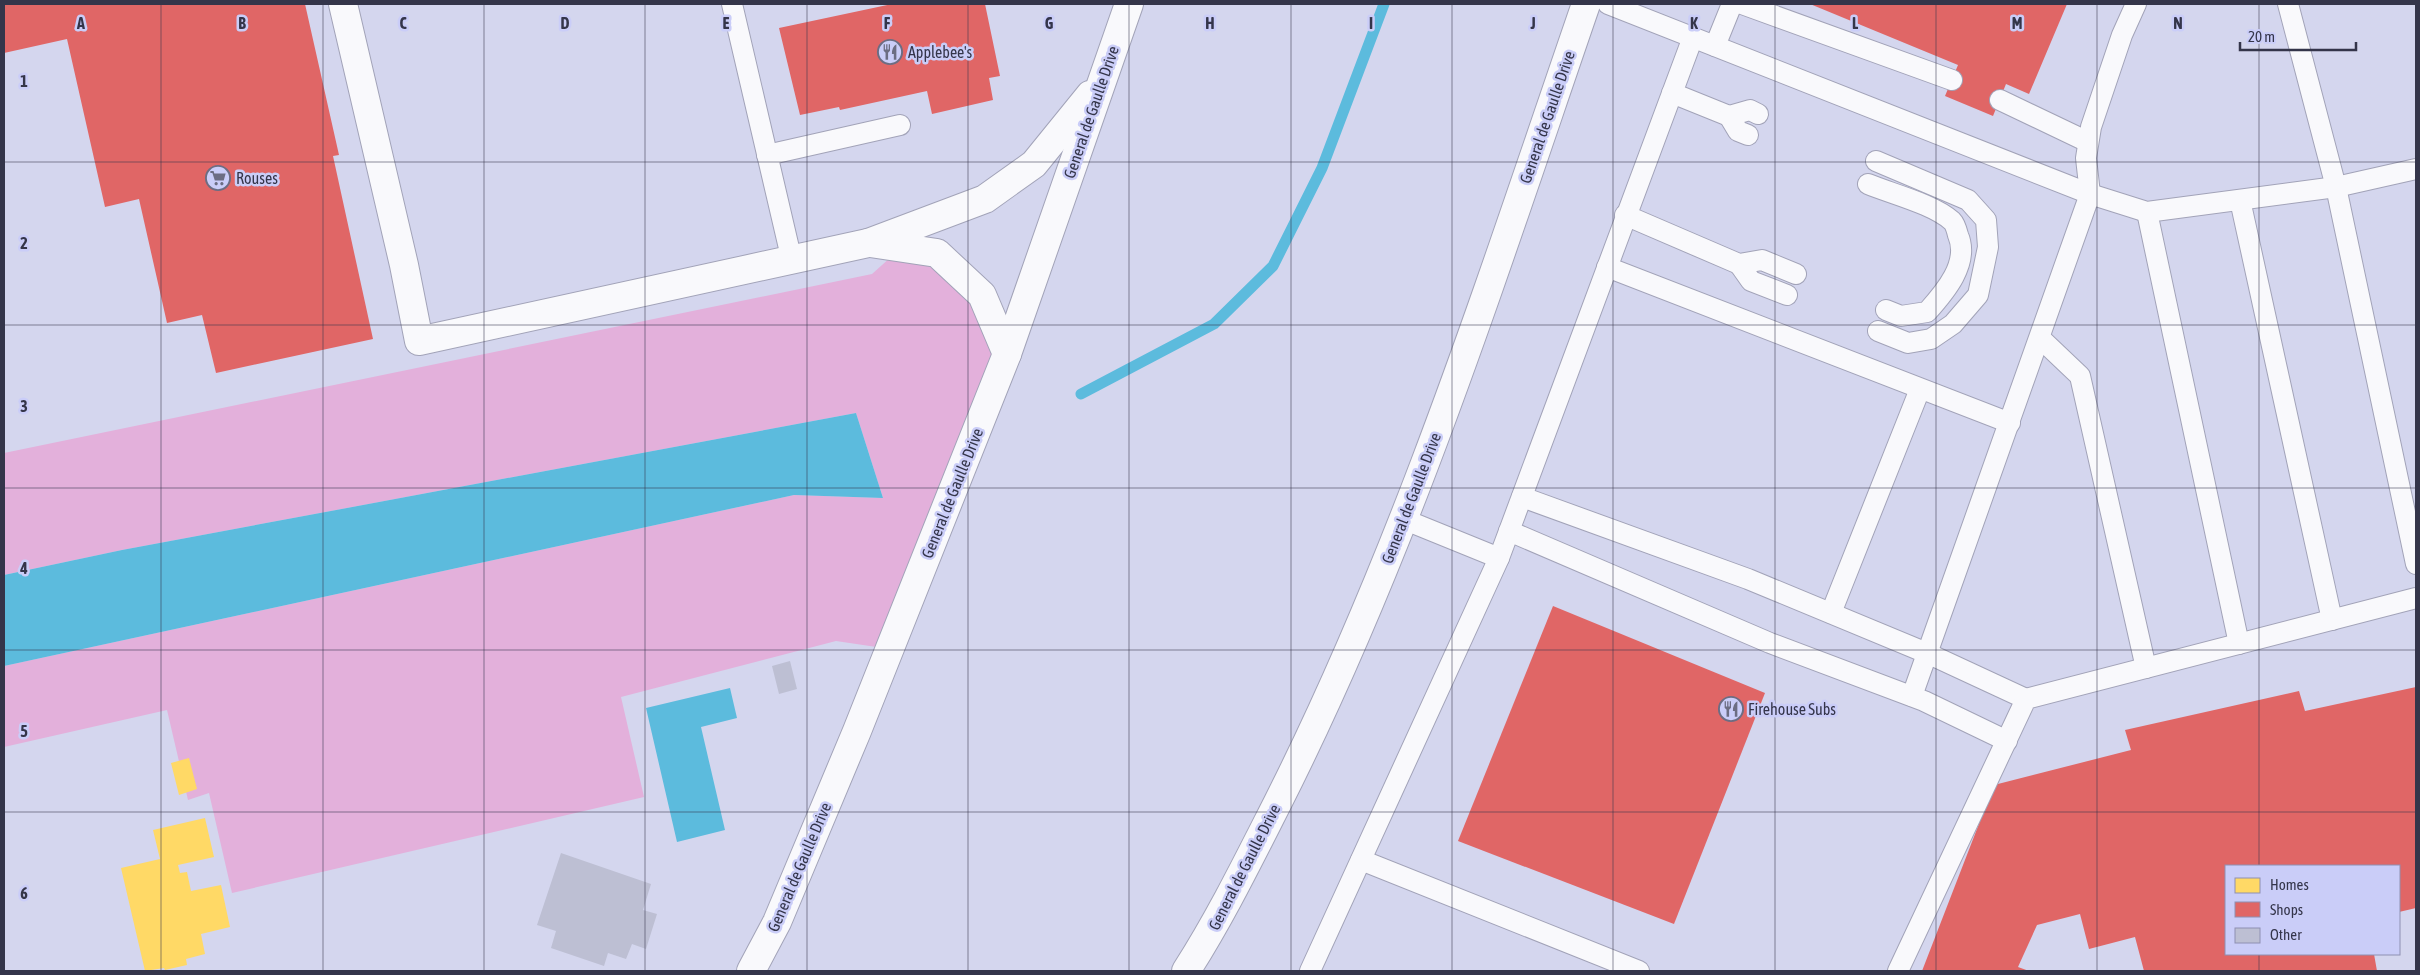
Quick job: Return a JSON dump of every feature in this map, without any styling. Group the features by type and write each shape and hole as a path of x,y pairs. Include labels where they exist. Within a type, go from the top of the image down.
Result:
{"main road":[{"path":"343,4 404,265 419,341 868,243 985,199 1034,164 1103,78"},
{"name":"General de Gaulle Drive","path":"750,971 777,922 857,731 1007,354 1129,4"},
{"name":"General de Gaulle Drive","path":"1186,971 1214,928 1305,748 1355,640 1452,392 1586,4"},
{"path":"868,243 937,253 982,295 1007,354"}],"lane":[{"path":"732,4 792,261"},
{"path":"1608,4 2090,194 2147,212 2336,187 2416,169"},
{"path":"1715,46 1732,4"},
{"path":"1742,4 1952,80"},
{"path":"1912,696 1929,654 2090,194 2086,158 2091,127 2122,35 2136,4"},
{"path":"2288,4 2336,187 2416,564"},
{"path":"1310,971 1499,558 1625,215 1693,37"},
{"path":"1672,93 1729,116 1750,110 1758,114"},
{"path":"2000,100 2088,142"},
{"path":"1729,116 1738,132 1748,136"},
{"path":"767,155 900,125"},
{"path":"1876,161 1968,200 1986,220 1988,247 1978,295 1953,324 1931,339 1908,343 1878,331"},
{"path":"1868,184 1924,206 1953,222 1962,244 1958,269 1944,294 1927,312 1901,316 1886,310"},
{"path":"2240,200 2332,620"},
{"path":"2147,212 2238,644"},
{"path":"1625,215 1739,264 1751,281 1787,295"},
{"path":"1739,264 1762,260 1796,274"},
{"path":"1607,267 2010,423"},
{"path":"2040,338 2080,376 2146,668"},
{"path":"1830,613 1920,388"},
{"path":"1522,497 1748,579 1929,654 2026,699 2416,598"},
{"path":"1402,519 1499,558"},
{"path":"1509,531 1770,643 1912,696 2007,740"},
{"path":"1898,971 2026,699"},
{"path":"1361,860 1638,971"}],"shaded area":[{"path":"901,248 937,253 1007,354 890,649 836,641 621,697 644,797 232,893 209,793 188,800 167,710 4,747 4,666 794,495 883,498 856,413 122,550 4,575 4,453 872,274"}],"water":[{"path":"856,413 883,498 794,495 4,666 4,575 122,550"},
{"path":"730,688 737,718 701,727 725,830 677,842 646,708"}],"building: Homes":[{"path":"189,758 197,789 179,795 171,763"},
{"path":"205,818 214,857 178,865 180,873 187,872 191,891 221,885 230,927 201,934 205,954 186,959 187,965 165,970 164,968 145,971 121,868 160,859 153,830"}],"building: Shops":[{"name":"Rouses","path":"4,4 305,4 339,155 333,156 373,339 216,373 202,315 167,323 139,199 105,207 67,39 4,53"},
{"name":"Applebee's","path":"892,4 985,4 1000,76 989,78 993,100 932,114 927,91 840,110 839,107 800,115 779,28"},
{"path":"1810,4 2067,4 2029,94 2006,84 1993,116 1945,96 1958,65"},
{"path":"1553,606 1765,693 1674,924 1458,841"},
{"path":"2416,687 2416,908 2400,912 2400,865 2225,865 2225,955 2374,955 2377,971 2144,971 2135,937 2089,949 2080,914 2037,925 2018,967 2029,971 1922,971 1994,785 2131,750 2125,730 2299,691 2305,711"}],"building: Other":[{"path":"790,661 797,689 779,694 772,666"},
{"path":"561,853 651,884 643,910 657,914 646,949 632,944 626,959 608,953 604,966 551,948 556,931 537,925"}],"waterway":[{"path":"1081,394 1214,324 1273,266 1322,168 1384,4"}],"place":[{"name":"Applebee's","path":"890,52"},
{"name":"Rouses","path":"218,178"},
{"name":"Firehouse Subs","path":"1731,709"}]}
